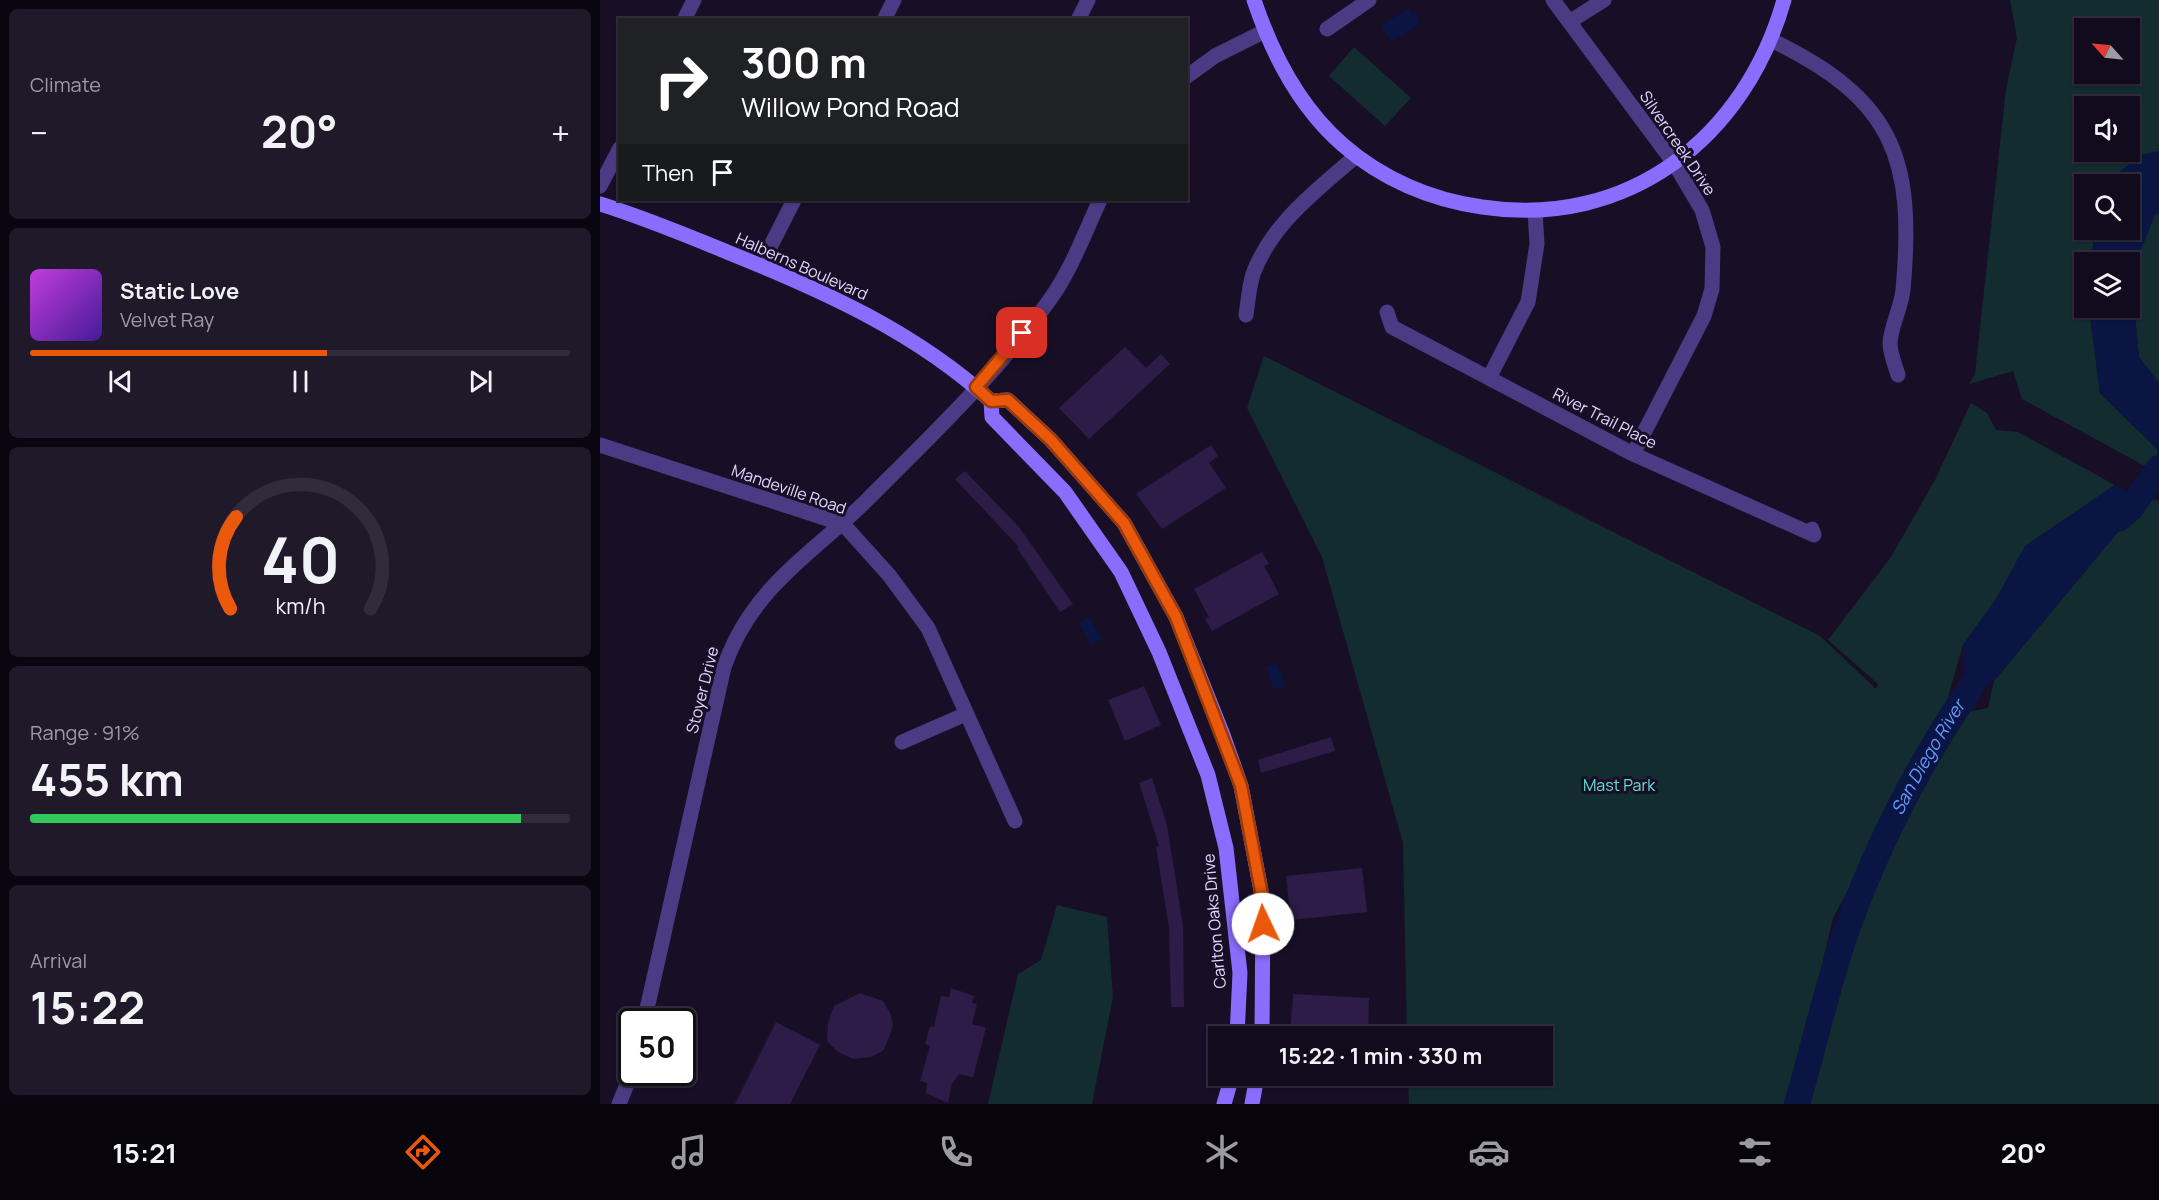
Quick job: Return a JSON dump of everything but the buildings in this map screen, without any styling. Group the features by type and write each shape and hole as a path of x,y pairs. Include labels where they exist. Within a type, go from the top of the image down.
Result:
{"main road":[{"path":"1254,0 1264,31 1287,76 1320,122 1356,156 1406,186 1446,200 1491,209 1535,211 1598,200 1638,185 1674,163 1702,141 1727,115 1754,76 1772,40 1784,0"},
{"name":"Halberns Boulevard","path":"600,204 644,218 761,266 866,314 929,352 976,387"},
{"name":"Carlton Oaks Drive","path":"976,387 991,401 992,417 1065,492 1120,572 1159,652 1208,775 1226,848 1240,973 1237,1026"},
{"name":"Carlton Oaks Drive","path":"991,401 1008,400 1051,440 1124,523 1176,617 1241,786 1263,901 1262,1026"},
{"path":"1224,1104 1229,1086"},
{"path":"1252,1104 1255,1086"}],"street":[{"path":"685,18 694,0"},
{"path":"885,18 894,0"},
{"path":"1079,18 1088,0"},
{"path":"1327,29 1369,0"},
{"name":"Silvercreek Drive","path":"1553,0 1674,163 1696,198 1707,222 1714,261 1712,289 1704,316 1633,454"},
{"path":"1569,22 1604,0"},
{"path":"1188,76 1215,56 1264,31"},
{"path":"1772,40 1810,59 1848,86 1869,107 1893,145 1902,175 1905,206 1903,292 1890,344 1898,375"},
{"path":"600,186 618,152"},
{"path":"1246,315 1252,277 1276,232 1300,205 1356,156"},
{"path":"761,266 794,201"},
{"name":"Stoyer Drive","path":"647,1008 730,651 745,621 765,592 843,524 976,387 1052,297 1073,260 1100,201"},
{"path":"1490,378 1528,302 1534,279 1537,244 1535,211"},
{"name":"River Trail Place","path":"1387,312 1392,327 1633,454 1814,535 1812,529"},
{"name":"Mandeville Road","path":"601,448 843,524 890,575 928,628 1015,821"},
{"path":"902,742 966,714"},
{"path":"619,1104 626,1086"}],"green space":[{"path":"2010,0 2159,0 2159,151 2140,157 2140,96 2074,96 2074,162 2133,162 2117,174 2074,174 2074,240 2094,240 2092,252 2074,252 2074,318 2090,318 2100,393 2157,449 2157,465 2143,465 2022,399 2013,371 1969,384 1975,374 2006,89 2017,38"},
{"path":"1354,47 1411,98 1385,126 1329,76"},
{"path":"2159,213 2159,383 2139,357 2135,318 2140,318 2140,252 2155,214"},
{"name":"Mast Park","path":"1264,356 1820,636 1876,689 1878,684 1828,640 1891,557 1935,480 1971,403 1987,413 1996,430 2018,432 2115,485 2025,546 1998,596 1963,645 1943,714 1833,918 1789,1104 1409,1104 1408,1086 1553,1086 1553,1026 1407,1026 1403,843 1322,557 1247,408"},
{"path":"2146,498 2159,501 2159,1104 1806,1104 1857,930 1893,848 1961,713 1988,708 1994,681"},
{"path":"1057,905 1107,917 1113,997 1092,1104 988,1104 1018,974 1041,960"}],"shaded area":[{"path":"1409,8 1412,14 1415,12 1419,25 1391,41 1381,26"},
{"path":"2159,151 2159,213 2155,215 2140,252 2092,252 2094,240 2140,240 2140,174 2117,174 2133,162 2140,162 2142,155"},
{"path":"2090,318 2135,318 2139,357 2159,383 2159,476 2157,449 2100,393"},
{"path":"2115,485 2146,498 1994,681 1964,695 1963,645 1998,596 2025,546"},
{"path":"1089,617 1102,639 1091,645 1081,627 1077,625"},
{"path":"1277,663 1285,686 1274,690 1266,667"}],"waterway":[{"name":"San Diego River","path":"2118,519 2131,508 2159,468"},
{"name":"San Diego River","path":"1797,1104 1840,951 1874,860 1924,762 1984,668"}],"route":[{"path":"1022,333 976,387 991,401 1008,400 1051,440 1124,523 1176,617 1241,786 1263,901 1263,924"}]}
